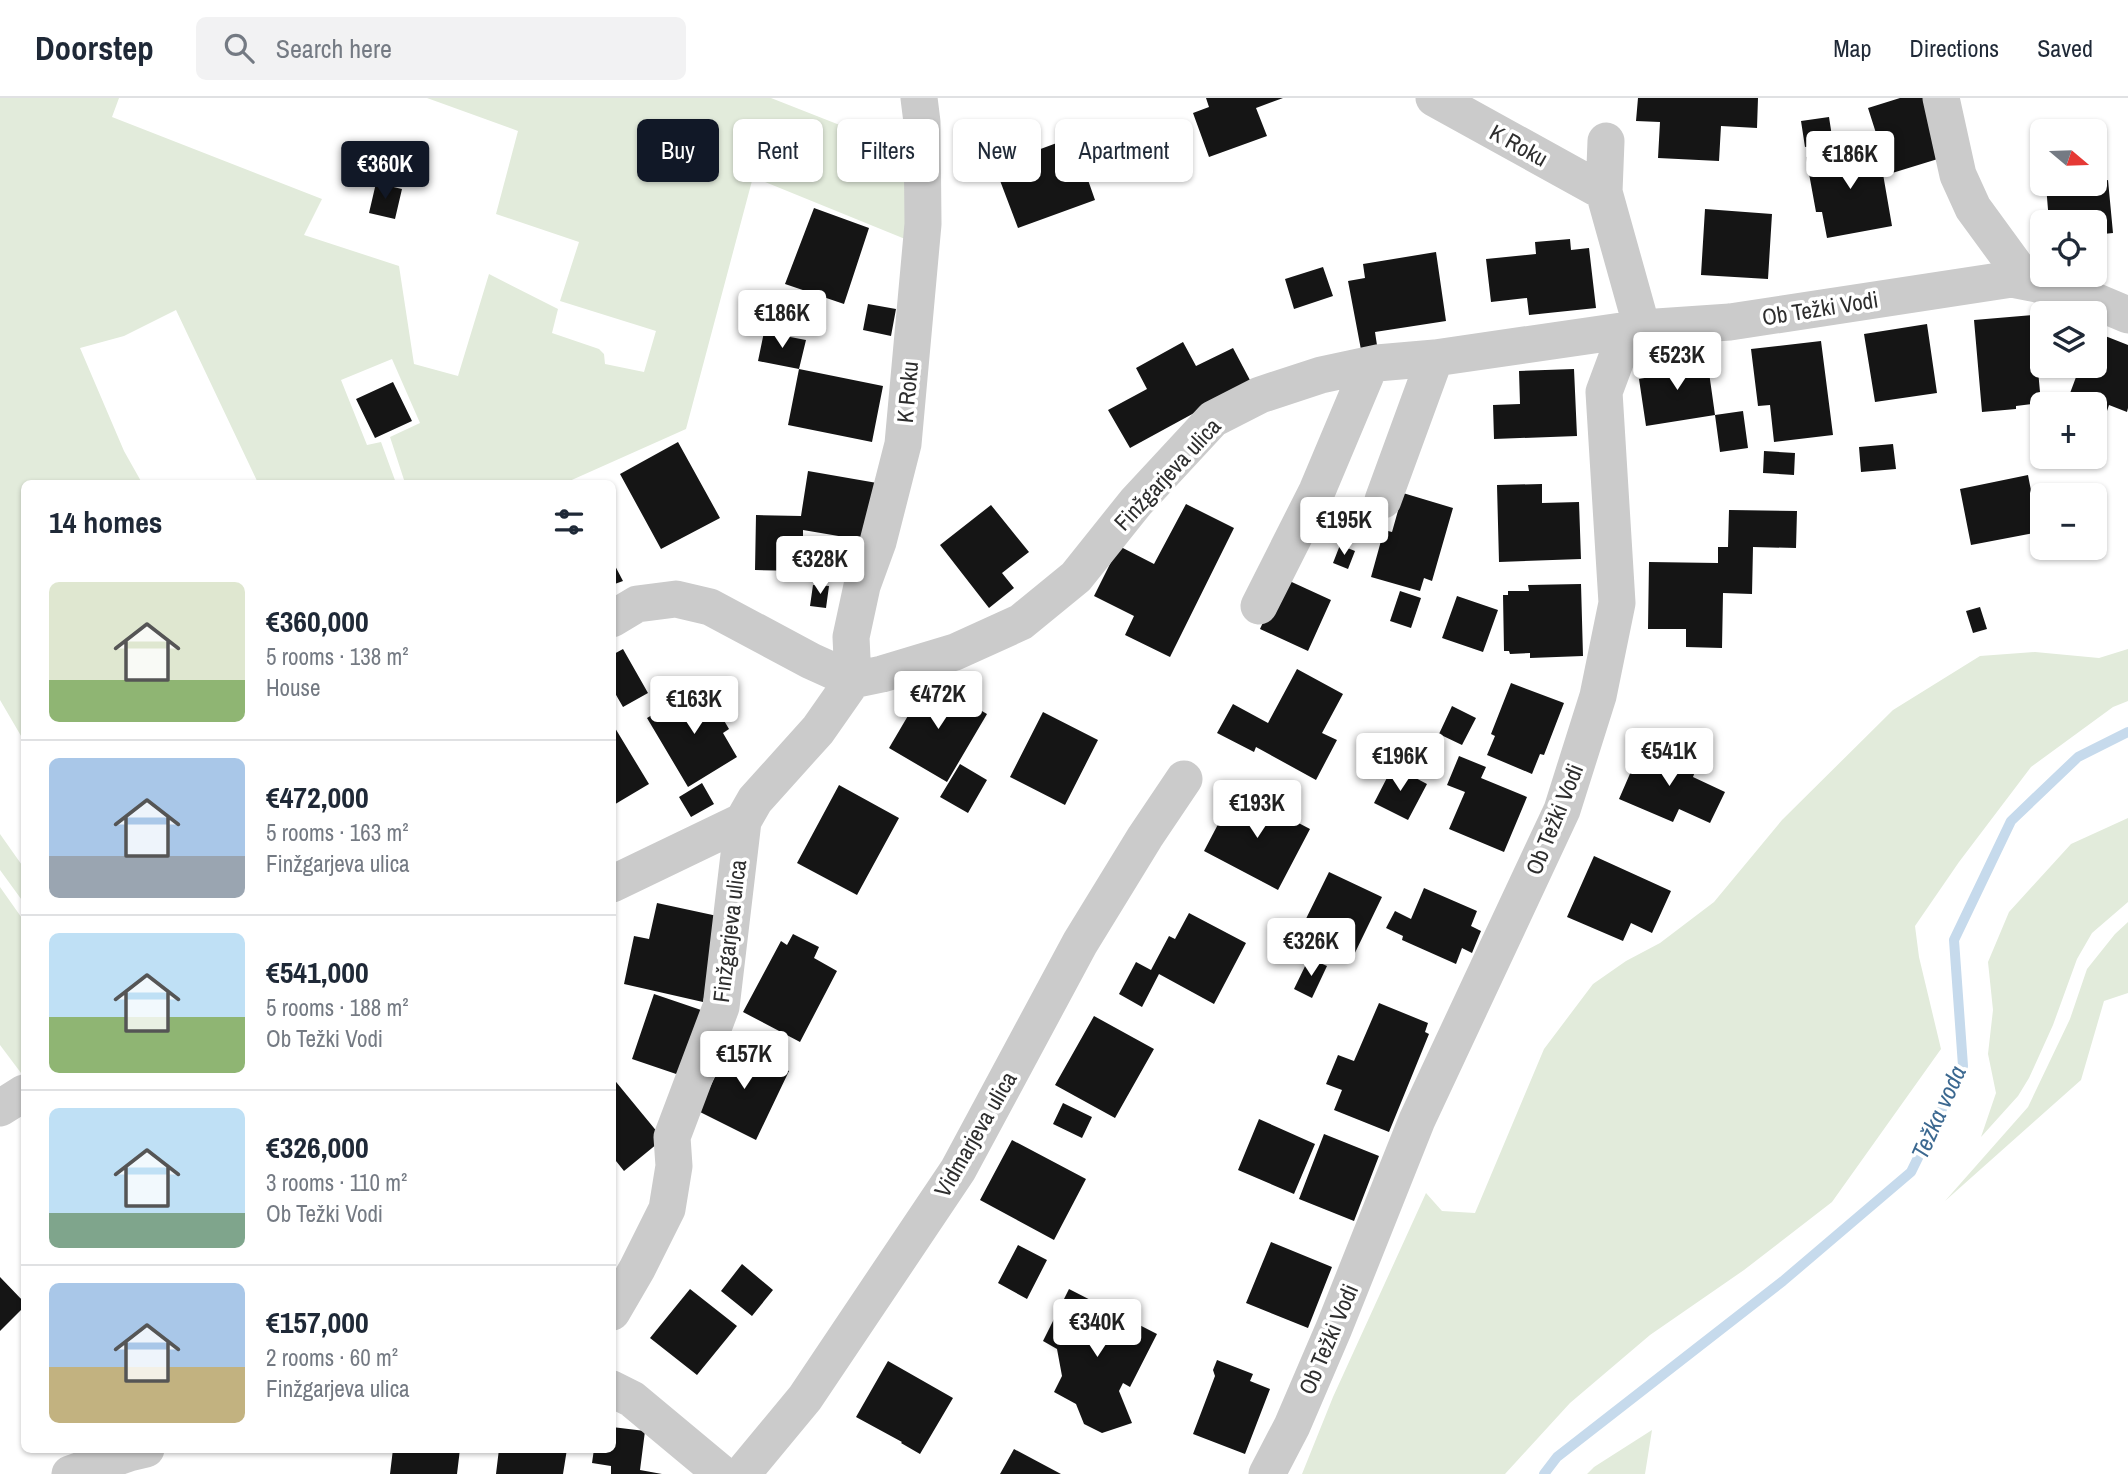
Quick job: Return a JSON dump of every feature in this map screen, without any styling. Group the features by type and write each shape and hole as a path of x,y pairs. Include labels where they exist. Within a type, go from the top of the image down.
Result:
{"street":[{"name":"K Roku","path":"853,680 851,637 862,586 878,542 902,444 923,224 922,122 919,98"},
{"name":"K Roku","path":"1434,98 1604,192"},
{"path":"1941,98 1958,175 1973,208 2027,282"},
{"path":"1606,141 1604,192 1642,328"},
{"name":"Ob Težki Vodi","path":"1267,1474 1292,1426 1334,1328 1418,1120 1562,810 1598,696 1617,603 1604,392 1620,349 1642,328 1731,322 2012,279 2071,291 2128,315"},
{"name":"Finžgarjeva ulica","path":"616,1305 667,1209 674,1166 672,1137 721,1007 743,821 755,800 818,730 853,680 955,652 1021,622 1076,577 1136,502 1213,419 1260,395 1321,375 1370,365 1642,328"},
{"path":"1383,500 1436,358"},
{"path":"1259,606 1317,491 1370,365"},
{"path":"616,617 637,604 676,599 710,607 811,661 853,680"},
{"name":"Vidmarjeva ulica","path":"742,1474 805,1398 958,1170 1080,943 1184,779"},
{"name":"Finžgarjeva ulica","path":"616,882 743,821"},
{"path":"0,1108 21,1095"},
{"path":"616,1391 632,1399 722,1474"},
{"path":"71,1474 126,1453"}],"green space":[{"path":"0,98 119,98 112,117 322,199 304,235 399,266 414,364 458,376 489,274 558,309 552,333 599,349 604,354 605,364 644,372 656,331 560,301 579,242 496,214 518,131 427,98 771,98 837,124 837,182 914,182 910,241 765,182 823,182 823,119 733,119 733,182 752,182 686,429 572,480 404,480 390,437 420,423 392,359 341,380 367,445 381,442 395,480 257,480 176,310 124,336 80,348 124,451 140,480 21,480 21,736 0,700"},
{"path":"2128,649 2128,701 2113,707 2031,767 1959,862 1915,926 1919,957 1941,1049 1832,1202 1744,1270 1650,1335 1570,1403 1505,1474 1302,1474 1333,1397 1426,1193 1442,1211 1475,1213 1544,1049 1593,984 1626,961 1660,943 1714,902 1782,820 1893,710 1980,656 2035,652 2099,658"},
{"path":"2128,818 2128,902 2092,933 2077,959 2053,1025 2029,1078 2018,1096 1981,1137 1996,1093 1988,1054 1993,1010 1988,962 2009,912 2071,844"},
{"path":"0,834 21,864 21,899 0,870"},
{"path":"0,887 21,917 21,1073 0,1045"},
{"path":"2128,922 2128,993 2104,1001 2081,1080 1945,1201 2028,1107 2070,1019 2087,969"},
{"path":"1652,1430 1645,1474 1587,1474 1594,1467"}],"building":[{"path":"1206,98 1283,98 1256,108 1267,136 1209,157 1193,113 1209,107"},
{"path":"1638,98 1758,98 1757,128 1721,126 1719,161 1658,158 1660,122 1636,121"},
{"path":"1900,98 1923,98 1941,158 1889,174 1868,108"},
{"path":"1829,117 1833,143 1805,147 1801,121"},
{"path":"1055,144 1055,182 1089,182 1095,200 1018,228 1001,182 1041,182 1041,149"},
{"path":"1878,145 1892,226 1827,238 1822,212 1816,212 1806,157"},
{"path":"2107,180 2113,233 2107,234 2107,210 2048,210 2047,196 2107,196"},
{"path":"376,183 402,189 395,219 369,213"},
{"path":"814,208 869,228 844,304 785,284"},
{"path":"1705,209 1772,214 1768,279 1701,275"},
{"path":"1570,239 1571,250 1589,248 1596,308 1529,315 1527,298 1491,302 1486,259 1536,254 1535,242"},
{"path":"1436,252 1446,321 1375,332 1378,352 1362,355 1348,281 1365,278 1363,264"},
{"path":"1323,267 1333,296 1294,309 1285,279"},
{"path":"868,304 896,309 891,336 863,330"},
{"path":"2030,315 2030,378 2039,378 2040,392 2030,392 2030,404 2016,406 2016,409 1982,412 1974,320"},
{"path":"1927,324 1937,393 1875,402 1864,334"},
{"path":"764,332 806,340 799,369 758,361"},
{"path":"2107,337 2128,345 2127,412 2109,405 2107,411 2107,392 2070,392 2076,378 2107,378"},
{"path":"1821,341 1833,435 1774,442 1770,405 1758,406 1751,349"},
{"path":"1183,342 1196,366 1233,348 1251,382 1130,448 1108,410 1147,389 1136,368"},
{"path":"1707,358 1715,415 1646,426 1639,379 1650,377 1649,366"},
{"path":"799,369 883,386 872,442 788,425"},
{"path":"1574,369 1577,436 1494,439 1493,405 1520,404 1519,371"},
{"path":"393,382 412,421 375,438 356,399"},
{"path":"1743,411 1748,448 1720,452 1715,415"},
{"path":"678,442 720,518 661,549 620,474"},
{"path":"1893,444 1896,469 1861,472 1859,447"},
{"path":"1764,451 1795,453 1794,475 1763,473"},
{"path":"808,471 877,483 868,541 803,530 803,571 755,570 756,515 801,516"},
{"path":"2028,475 2030,534 1971,545 1960,489"},
{"path":"1542,484 1542,503 1579,502 1581,559 1499,562 1497,485"},
{"path":"1403,493 1453,508 1432,581 1424,578 1420,591 1371,577 1384,530 1392,532"},
{"path":"1186,504 1234,528 1170,657 1125,635 1134,616 1094,596 1119,546 1154,564"},
{"path":"991,505 1029,552 1002,573 1014,588 989,608 940,545"},
{"path":"1729,510 1797,511 1796,548 1753,547 1752,594 1723,593 1722,648 1686,647 1686,629 1648,629 1649,562 1718,563 1718,547 1728,547"},
{"path":"1340,545 1355,551 1348,569 1333,563"},
{"path":"616,568 623,581 616,584"},
{"path":"1283,578 1331,600 1308,651 1260,629"},
{"path":"1581,584 1583,656 1530,658 1530,653 1510,654 1509,651 1504,651 1503,595 1508,595 1508,591 1529,591 1528,585"},
{"path":"813,585 829,586 826,608 810,606"},
{"path":"1400,591 1421,598 1411,628 1390,621"},
{"path":"1457,596 1498,610 1483,652 1442,638"},
{"path":"1980,607 1987,629 1973,633 1966,611"},
{"path":"623,649 648,693 623,707 616,695 616,653"},
{"path":"1297,669 1343,694 1322,733 1337,740 1316,780 1256,747 1254,752 1217,733 1233,704 1268,723"},
{"path":"929,680 987,714 947,782 889,748"},
{"path":"1511,683 1564,703 1544,755 1540,754 1532,774 1487,755 1495,736 1491,734"},
{"path":"703,685 729,729 723,733 737,757 688,787 647,718"},
{"path":"1452,706 1476,718 1462,745 1439,734"},
{"path":"1043,712 1098,740 1065,805 1010,777"},
{"path":"616,730 649,784 616,804"},
{"path":"1642,746 1696,769 1693,777 1725,792 1710,823 1679,809 1673,822 1619,799"},
{"path":"1459,756 1486,767 1481,778 1527,797 1504,852 1449,829 1465,792 1447,785"},
{"path":"960,764 987,780 968,813 940,797"},
{"path":"1393,766 1427,784 1408,820 1374,803"},
{"path":"702,783 714,804 691,817 679,797"},
{"path":"839,785 899,818 857,895 797,863"},
{"path":"1236,790 1310,829 1278,890 1204,851"},
{"path":"1594,856 1671,891 1652,933 1631,923 1623,941 1567,917"},
{"path":"1329,872 1382,897 1351,961 1298,935"},
{"path":"1424,888 1477,911 1471,926 1481,931 1472,953 1462,948 1456,964 1402,940 1403,936 1386,928 1395,911 1411,919"},
{"path":"657,903 722,917 703,1002 624,984 634,936 649,939"},
{"path":"1189,913 1246,943 1214,1004 1159,974 1142,1007 1119,994 1136,962 1151,970 1169,936 1175,939"},
{"path":"793,934 819,947 814,958 837,971 800,1042 743,1012 781,941 787,945"},
{"path":"1309,958 1327,966 1312,998 1294,989"},
{"path":"654,994 707,1012 685,1077 632,1059"},
{"path":"1379,1003 1428,1023 1425,1032 1429,1034 1389,1132 1334,1110 1342,1090 1326,1084 1338,1055 1354,1061"},
{"path":"1094,1016 1154,1049 1115,1118 1055,1085"},
{"path":"732,1043 789,1071 756,1140 698,1111"},
{"path":"616,1082 663,1139 624,1171 616,1161"},
{"path":"1063,1103 1092,1117 1082,1138 1053,1124"},
{"path":"1259,1119 1315,1144 1294,1194 1238,1170"},
{"path":"1324,1134 1379,1156 1354,1221 1299,1199"},
{"path":"1012,1140 1086,1179 1054,1240 980,1200"},
{"path":"1271,1242 1332,1267 1308,1328 1246,1303"},
{"path":"1018,1245 1047,1260 1027,1299 998,1283"},
{"path":"742,1264 773,1290 752,1316 721,1291"},
{"path":"0,1277 21,1299 21,1310 0,1331"},
{"path":"690,1289 737,1326 697,1375 650,1338"},
{"path":"1069,1289 1157,1334 1130,1387 1123,1383 1119,1391 1132,1423 1102,1433 1084,1424 1076,1404 1054,1392 1062,1376 1057,1349 1043,1341"},
{"path":"1217,1360 1253,1374 1250,1381 1270,1389 1245,1454 1193,1434 1215,1376 1213,1370"},
{"path":"888,1361 953,1398 920,1454 856,1417"},
{"path":"616,1427 645,1431 640,1470 662,1474 611,1474 611,1466 592,1463 593,1453 616,1453"},
{"path":"1014,1449 1061,1474 1000,1474"},
{"path":"393,1453 460,1453 457,1474 390,1474"},
{"path":"499,1453 566,1453 563,1474 496,1474"}],"waterway":[{"name":"Težka voda","path":"1544,1474 1557,1457 1783,1281 1911,1172 1963,1066 1954,940 2011,821 2078,757 2128,732"}]}
